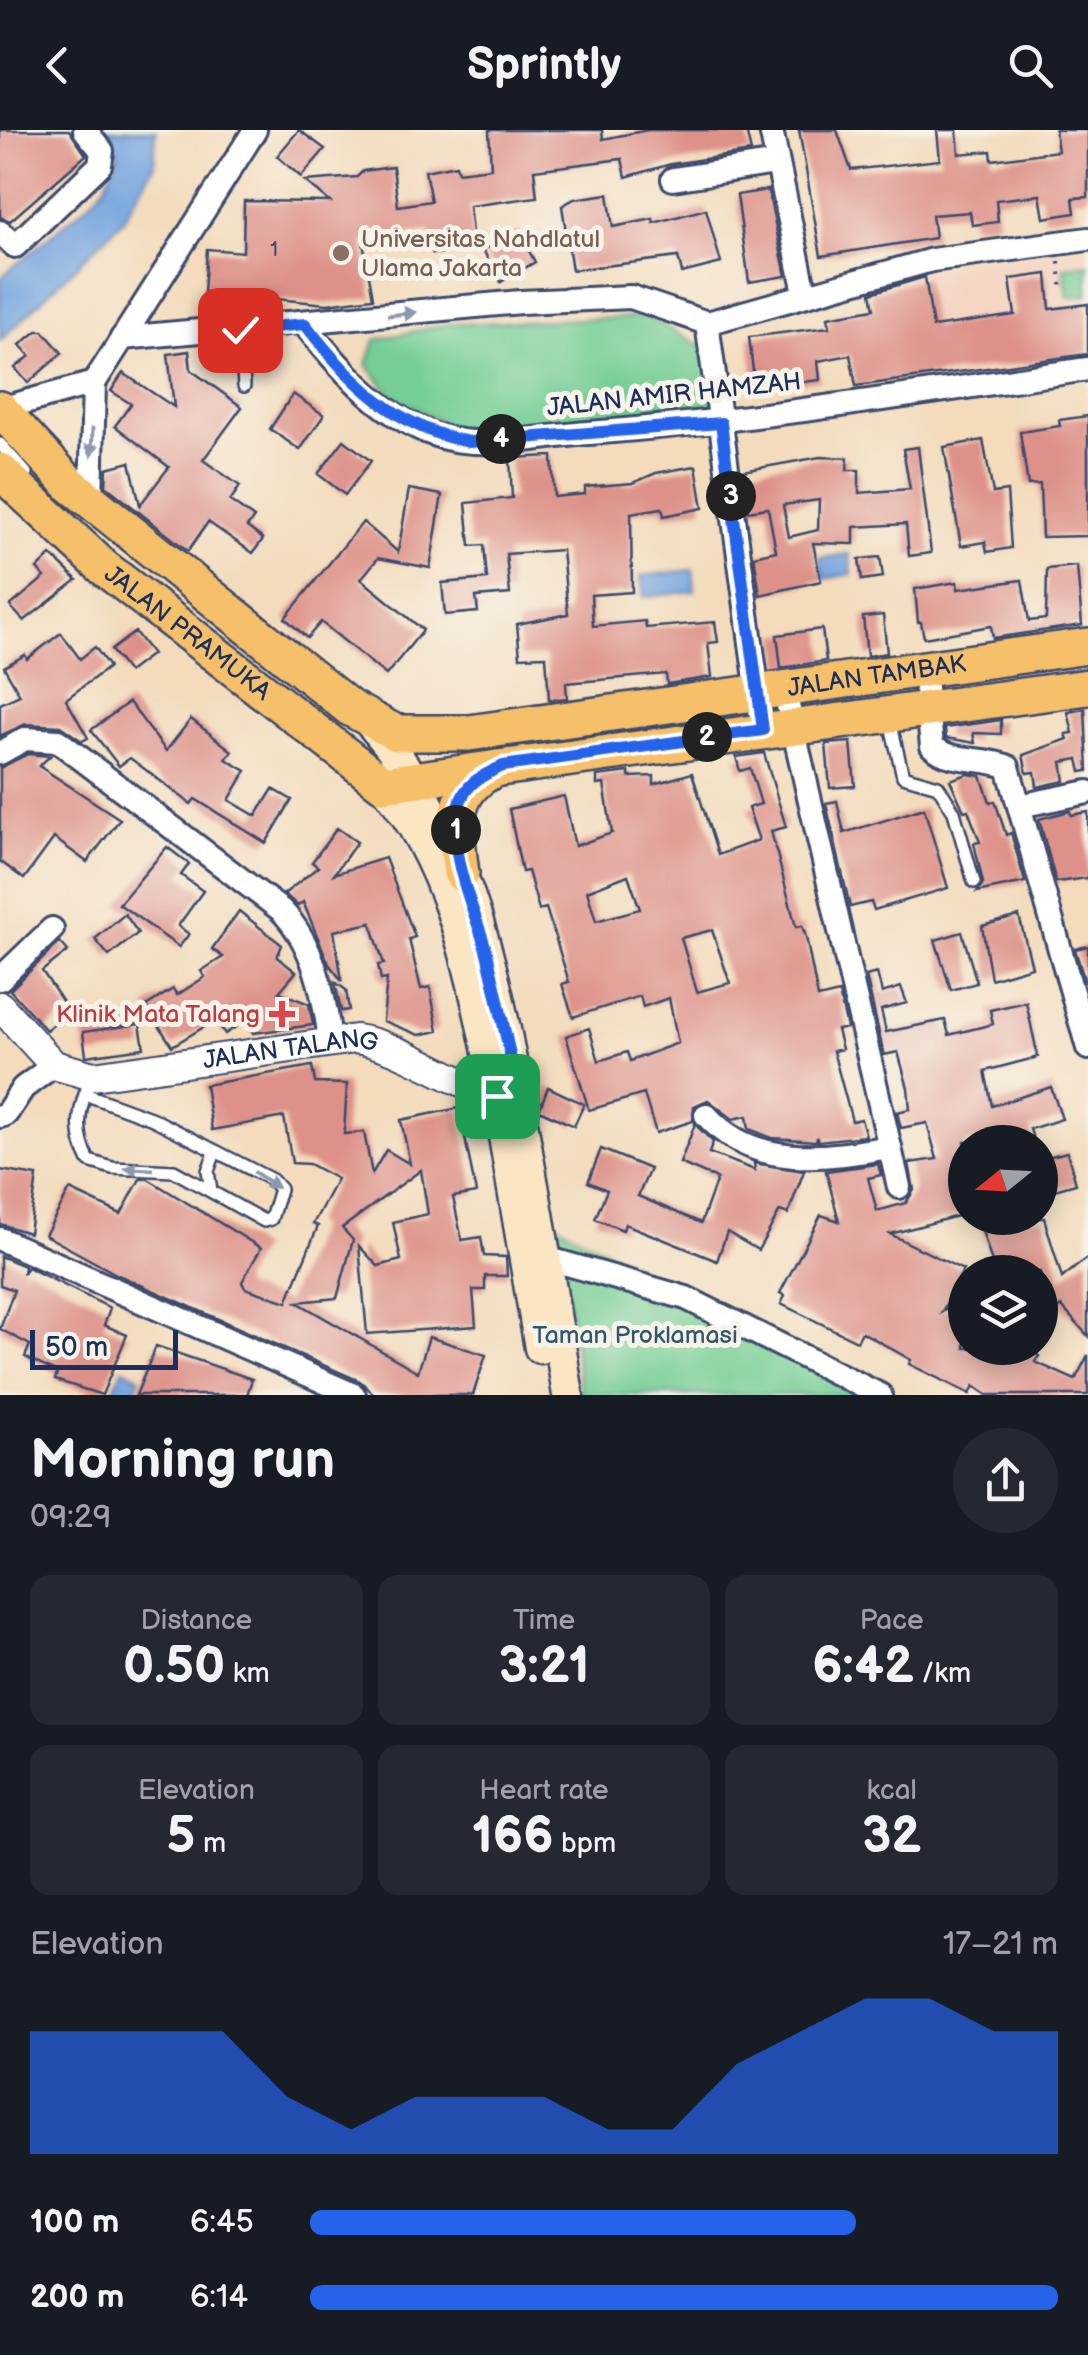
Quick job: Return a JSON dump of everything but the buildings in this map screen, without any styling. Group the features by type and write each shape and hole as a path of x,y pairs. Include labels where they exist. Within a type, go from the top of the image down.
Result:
{"main road":[{"name":"JALAN PRAMUKA","path":"4,447 90,500 388,751"},
{"name":"JALAN PRAMUKA","path":"4,447 103,567 388,751"},
{"name":"JALAN TAMBAK","path":"388,751 514,757 777,709 917,693 1088,646"},
{"name":"JALAN TAMBAK","path":"388,751 409,735 777,709 917,693 1088,687"},
{"path":"388,751 442,828 487,952 548,1395"},
{"path":"388,751 452,912 507,1095 546,1258 568,1395"},
{"path":"461,874 456,832 459,804 473,782 514,757"}],"street":[{"path":"7,239 100,165 102,150 85,130"},
{"path":"771,130 804,293"},
{"path":"4,447 94,383 253,131"},
{"path":"672,179 776,163"},
{"path":"122,338 521,302 632,297 707,323 932,260 1088,239"},
{"path":"707,323 721,423 777,709 899,1187"},
{"name":"JALAN AMIR HAMZAH","path":"305,324 338,366 371,396 425,430 470,442 721,423 1088,369"},
{"path":"90,500 94,383"},
{"path":"917,693 932,746 943,755 994,761 1008,768 1088,1048"},
{"path":"0,753 25,739 58,741 281,910 306,944 326,1008 330,1040"},
{"path":"1019,806 1088,792"},
{"path":"0,979 52,930"},
{"path":"0,1006 54,1065 23,1088 6,1114 0,1116"},
{"name":"JALAN TALANG","path":"54,1065 89,1085 356,1038 390,1045 507,1095"},
{"path":"706,1115 727,1134 772,1154 806,1158 890,1147"},
{"path":"0,1239 354,1395"},
{"path":"546,1258 686,1298 880,1395"}],"lane":[{"path":"240,330 244,386"},
{"path":"4,447 95,544 388,751"},
{"path":"917,693 1088,658"},
{"path":"917,693 1088,672"},
{"path":"917,693 902,776 938,786 946,796 974,882"},
{"path":"664,730 777,709"},
{"path":"89,1085 272,1180 280,1189 271,1219 264,1221 174,1171 112,1168 89,1162 77,1138 89,1085"},
{"path":"211,1190 208,1171 215,1152"}],"path":[{"path":"1058,251 1062,292"}],"shaded area":[{"path":"1088,249 1088,362 879,389 864,278"}],"green space":[{"path":"1088,264 1088,295 1068,297 1064,267"},
{"path":"648,317 709,350 713,414 453,428 392,396 367,365 375,340 448,324"},
{"name":"Taman Proklamasi","path":"557,1224 871,1395 581,1395"}],"water":[{"path":"109,130 156,130 154,166 122,221 0,341 0,278 85,207 106,184 118,156"},
{"path":"849,554 852,574 823,579 820,558"},
{"path":"693,570 695,591 644,597 641,576"},
{"path":"123,1369 140,1377 132,1395 111,1395"}],"place":[{"name":"Universitas Nahdlatul Ulama Jakarta","path":"341,253"},
{"name":"Klinik Mata Talang","path":"282,1014"}],"route":[{"path":"240,330 305,324 338,366 371,396 425,430 446,438 470,442 721,423 763,730 503,766 483,775 464,792 456,818 461,874 487,952 518,1095 497,1096"}]}
